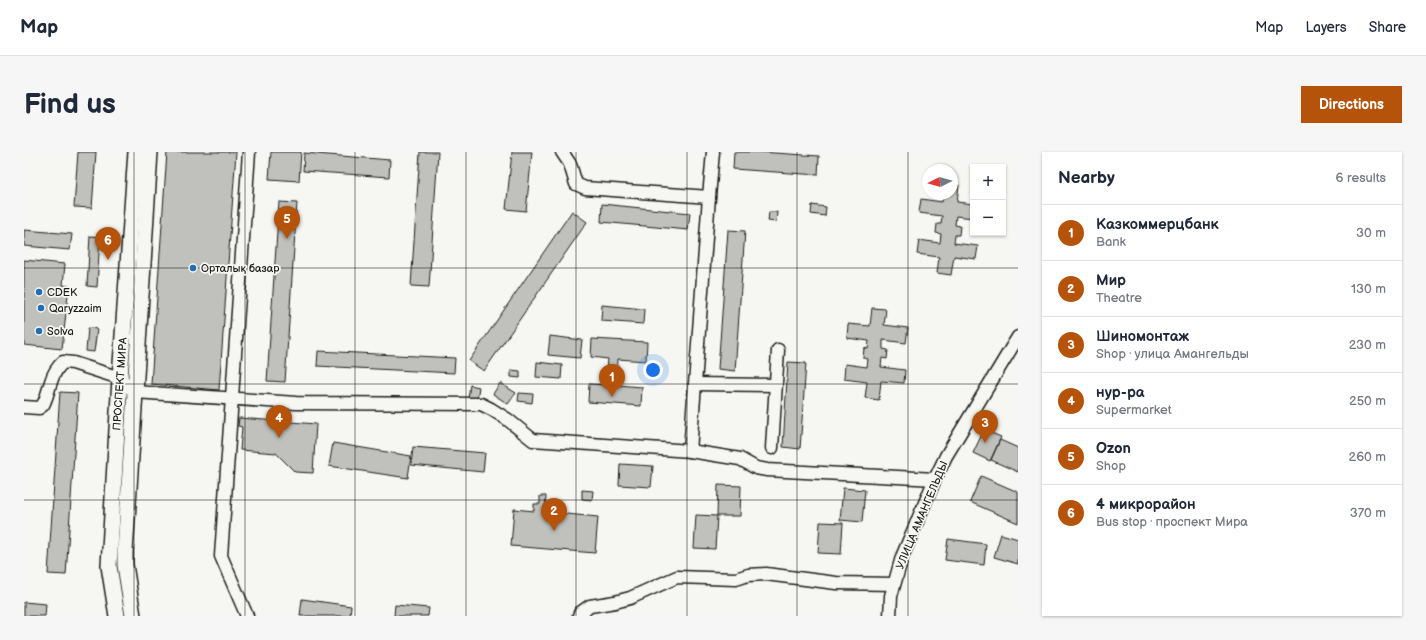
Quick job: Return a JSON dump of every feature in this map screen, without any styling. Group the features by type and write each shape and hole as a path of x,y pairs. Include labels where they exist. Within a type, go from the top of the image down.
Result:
{"main road":[{"name":"ПРОСПЕКТ МИРА","path":"117,616 110,566 120,378 136,152"},
{"name":"ПРОСПЕКТ МИРА","path":"133,616 125,565 150,152"}],"street":[{"path":"245,615 221,556 249,152"},
{"path":"562,152 570,164 576,184 585,188 709,197"},
{"path":"690,451 713,152"},
{"name":"УЛИЦА АМАНГЕЛЬДЫ","path":"890,616 891,596 902,557 946,456 1018,337"},
{"path":"772,448 778,350"},
{"path":"24,407 39,408 43,405 53,375 57,368 64,362 73,363 120,378 135,392 296,403 481,404 507,419 533,440 690,451 740,459 756,468 767,470 935,480"},
{"path":"695,384 776,385"},
{"path":"579,616 580,613 590,606 630,598 676,577 736,579 748,575 766,574 836,583 894,584"}],"building":[{"path":"78,152 96,152 92,208 74,207"},
{"name":"Орталық базар","path":"167,152 236,152 219,390 151,384"},
{"path":"271,152 301,152 299,181 269,179"},
{"path":"420,152 438,152 429,287 411,286"},
{"path":"512,152 532,152 526,211 506,209"},
{"path":"734,152 760,152 819,156 818,175 733,169"},
{"path":"304,153 390,160 389,177 303,171"},
{"path":"921,199 942,202 942,200 957,200 957,202 970,204 970,218 956,216 955,225 960,226 959,235 955,235 954,243 978,246 976,259 954,256 951,275 937,273 939,257 917,254 919,240 940,243 941,234 936,233 937,224 941,224 942,216 919,213"},
{"path":"279,202 297,203 285,382 267,381"},
{"path":"602,204 690,213 688,230 601,222"},
{"path":"812,205 826,207 825,216 811,214"},
{"path":"572,211 587,222 484,371 469,361"},
{"path":"769,212 777,212 776,222 768,221"},
{"path":"24,230 72,234 70,250 24,246"},
{"path":"728,230 745,231 735,371 718,369"},
{"path":"90,236 100,237 97,287 87,286"},
{"path":"24,260 65,264 63,285 69,286 62,349 24,345"},
{"path":"602,305 644,309 643,324 601,321"},
{"path":"872,308 886,309 884,325 908,328 906,343 883,340 883,349 888,350 887,359 882,358 881,367 905,370 904,383 881,381 879,400 865,398 867,382 844,379 845,364 867,367 868,359 863,358 864,348 868,349 869,341 847,338 848,324 870,326"},
{"path":"88,328 97,329 94,352 86,351"},
{"path":"550,336 582,340 580,358 548,355"},
{"path":"592,339 647,342 646,361 618,359 617,385 642,387 641,406 588,402 589,384 606,385 608,359 591,357"},
{"path":"318,351 455,358 454,373 317,366"},
{"path":"537,362 562,365 561,379 536,377"},
{"path":"788,362 806,363 800,449 783,447"},
{"path":"511,370 520,371 520,378 511,377"},
{"path":"500,383 516,393 508,404 493,394"},
{"path":"470,385 479,387 477,400 468,398"},
{"path":"60,392 78,393 66,575 48,574"},
{"path":"519,393 533,394 532,403 518,401"},
{"path":"239,418 316,424 313,473 295,472 276,453 240,450 242,427 238,426"},
{"path":"984,430 1001,437 990,461 973,453"},
{"path":"1000,440 1018,448 1018,472 991,460"},
{"path":"333,443 411,456 408,478 329,466"},
{"path":"413,447 485,453 483,472 411,465"},
{"path":"620,464 653,466 651,487 619,485"},
{"path":"981,476 1018,492 1018,523 970,502"},
{"path":"718,485 741,486 740,516 717,516"},
{"path":"843,488 865,490 862,522 840,520"},
{"path":"582,490 593,491 592,500 582,499"},
{"path":"540,496 546,496 545,512 598,517 595,553 511,546 514,509 534,511 534,504 540,504"},
{"path":"696,515 717,516 715,549 694,548"},
{"path":"820,522 843,523 841,554 818,553"},
{"path":"1001,534 1018,539 1018,564 994,557"},
{"path":"948,539 986,544 984,565 945,560"},
{"path":"302,599 351,606 350,616 300,616"},
{"path":"24,602 46,604 45,616 24,616"},
{"path":"395,605 429,608 428,616 394,616"}],"place":[{"name":"Ozon","path":"287,239"},
{"name":"4 микрорайон","path":"108,260"},
{"name":"Орталық базар","path":"193,268"},
{"name":"CDEK","path":"39,292"},
{"name":"Qaryzzaim","path":"41,308"},
{"name":"Solva","path":"39,331"},
{"name":"Казкоммерцбанк","path":"612,397"},
{"name":"нур-ра","path":"279,438"},
{"name":"Шиномонтаж","path":"985,443"},
{"name":"Мир","path":"554,531"}]}
